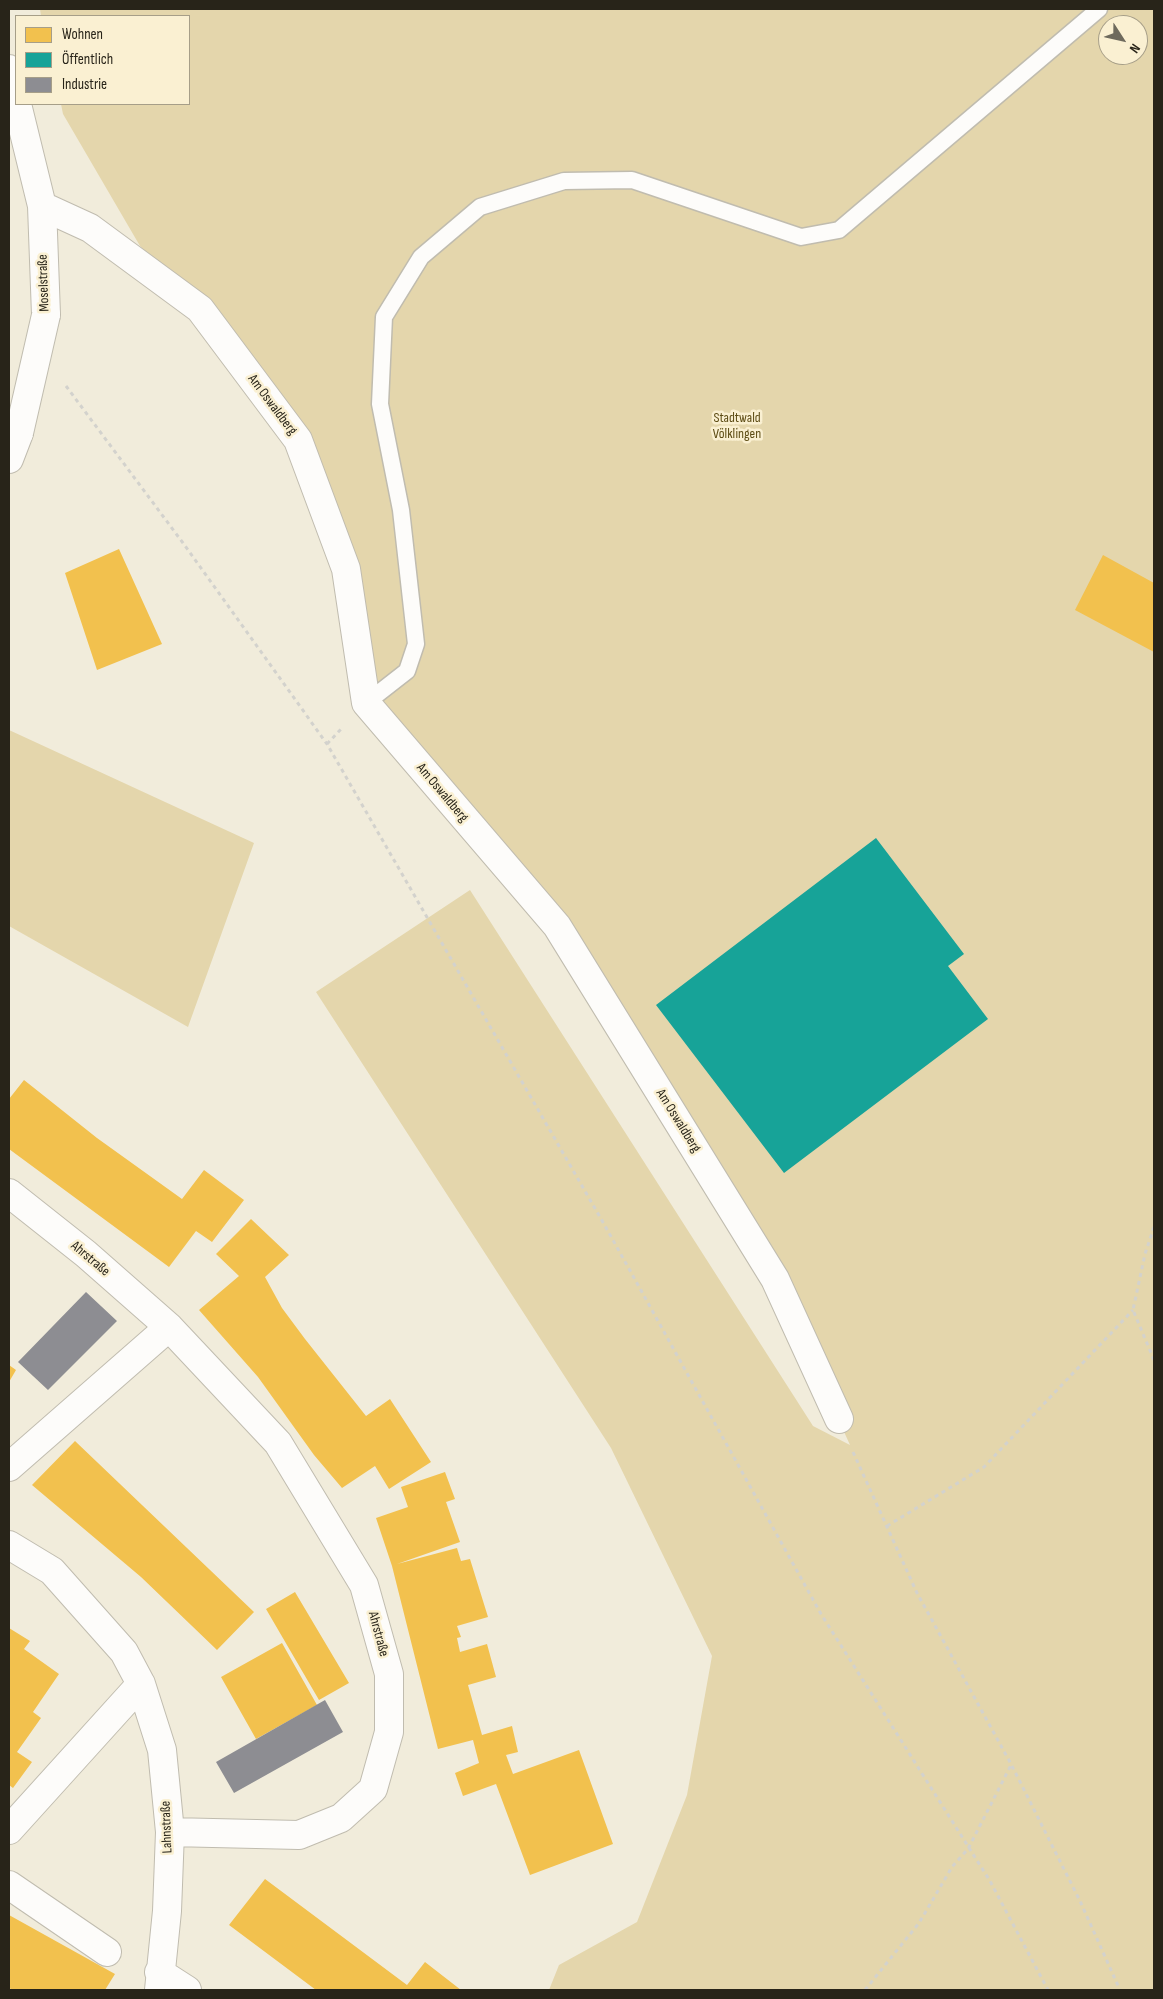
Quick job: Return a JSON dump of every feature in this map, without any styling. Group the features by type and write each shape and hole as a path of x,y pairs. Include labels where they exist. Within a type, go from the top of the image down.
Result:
{"street":[{"name":"Moselstraße","path":"9,69 15,94"},
{"name":"Moselstraße","path":"9,460 19,433 46,315 42,206 18,105"},
{"name":"Am Oswaldberg","path":"42,206 90,228 200,309 298,440 346,569 366,702 557,926 775,1279 839,1419"},
{"name":"Ahrstraße","path":"9,1194 86,1254 169,1327 278,1443 364,1585 389,1674 389,1732 373,1789 341,1818 299,1835 170,1832"},
{"path":"9,1467 169,1327"},
{"name":"Lahnstraße","path":"9,1545 52,1571 124,1652 141,1684 162,1750 170,1832 167,1911 159,1981 187,1990"},
{"path":"9,1830 141,1684"},
{"path":"9,1885 107,1952"}],"lane":[{"path":"366,702 407,671 416,644 401,510 380,404 384,316 421,257 480,207 564,181 632,180 801,237 839,230 1099,9"}],"path":[{"path":"63,381 183,543 327,744 604,1224 821,1614 990,1881 1048,1990"},
{"path":"887,1526 984,1467 1133,1310 1145,1254 1154,1227"},
{"path":"1133,1310 1154,1360"},
{"path":"839,1419 917,1593 1011,1764 1080,1901 1120,1990"},
{"path":"865,1990 919,1923 952,1866 968,1849 1011,1764"}],"green space":[{"name":"Stadtwald Völklingen","path":"40,9 1154,9 1154,1990 549,1990 559,1965 637,1922 687,1795 712,1656 611,1448 316,992 470,890 813,1426 850,1445 775,1279 557,926 366,703 346,569 298,440 200,309 140,246 63,114 61,105 190,105 190,15 41,15"},
{"path":"9,730 254,843 188,1027 9,926"}],"building: Wohnen":[{"path":"119,549 162,644 97,670 65,573"},
{"path":"1103,555 1154,583 1154,652 1075,610"},
{"path":"24,1080 97,1138 182,1199 204,1170 244,1200 212,1242 196,1231 169,1267 9,1149 9,1099"},
{"path":"251,1219 289,1255 265,1277 282,1308 366,1416 390,1399 431,1462 389,1489 375,1466 342,1488 314,1455 258,1377 199,1310 239,1276 216,1254"},
{"path":"9,1365 16,1370 9,1382"},
{"path":"75,1441 254,1612 217,1650 141,1577 32,1485"},
{"path":"445,1472 455,1499 446,1502 460,1542 397,1564 457,1548 461,1561 470,1559 488,1617 457,1626 461,1637 457,1638 460,1652 487,1644 496,1677 468,1685 482,1735 512,1726 518,1752 506,1755 513,1774 579,1750 613,1844 530,1875 496,1784 463,1796 455,1773 479,1763 473,1740 438,1749 392,1566 376,1518 408,1507 401,1487"},
{"path":"295,1592 349,1683 319,1700 266,1609"},
{"path":"9,1628 30,1641 24,1649 59,1674 33,1712 41,1718 17,1752 32,1762 13,1788 9,1785"},
{"path":"282,1643 317,1705 256,1739 221,1677"},
{"path":"265,1879 407,1985 425,1962 461,1990 316,1990 229,1925"},
{"path":"9,1915 115,1974 105,1990 13,1990 9,1988"}],"building: Öffentlich":[{"path":"876,838 964,954 948,966 988,1019 784,1173 656,1005"}],"building: Industrie":[{"path":"86,1292 117,1321 48,1390 18,1362"},
{"path":"325,1700 343,1732 234,1793 216,1762"}]}
